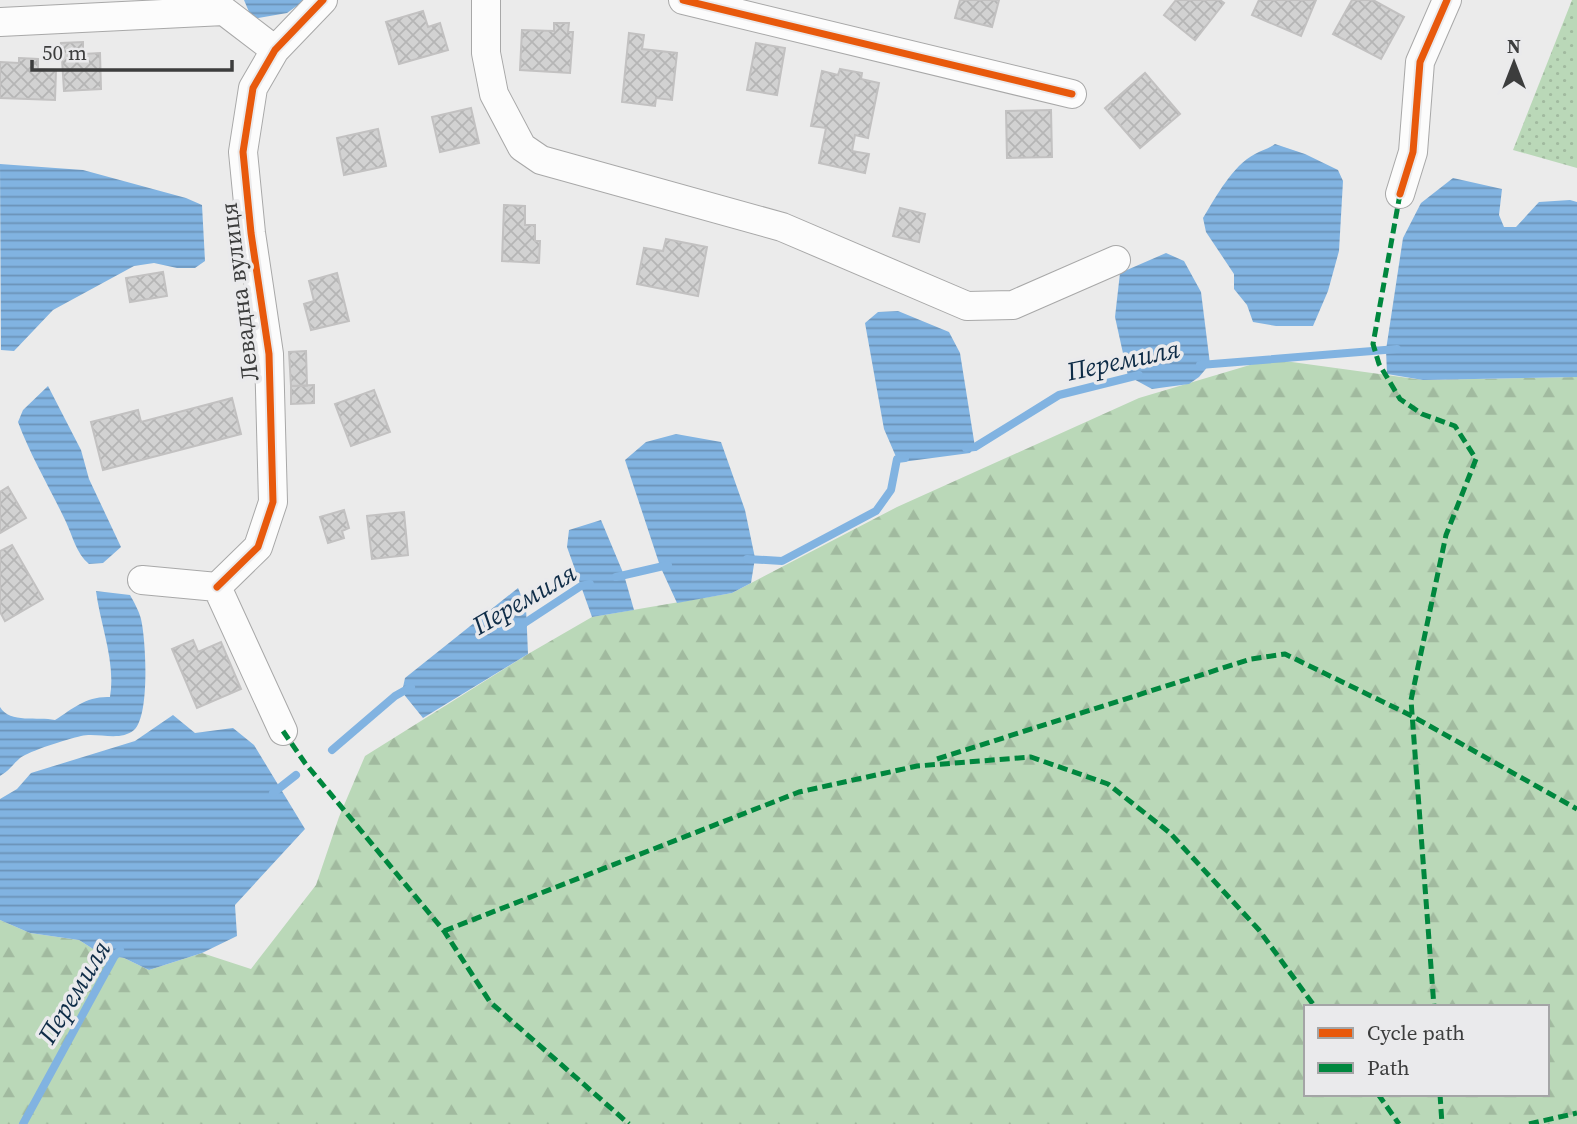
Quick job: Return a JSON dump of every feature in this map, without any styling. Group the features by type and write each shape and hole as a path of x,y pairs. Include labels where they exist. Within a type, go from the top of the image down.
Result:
{"street":[{"name":"Левадна вулиця","path":"217,587 258,547 273,502 269,354 251,233 243,152 253,88 275,50 323,0"},
{"path":"486,0 486,53 494,94 522,147 541,160 782,227 967,306 1013,305 1116,260"},
{"path":"683,0 1072,94"},
{"path":"1400,194 1413,152 1420,62 1447,0"},
{"path":"0,22 223,5 275,50"},
{"path":"142,580 217,587 283,731"}],"green space":[{"path":"1572,0 1577,0 1577,168 1513,150"},
{"path":"1270,359 1423,380 1577,377 1577,1124 0,1124 0,920 30,933 79,940 101,954 124,958 149,970 202,953 251,969 316,885 339,817 365,756 592,617 732,593 897,507 1139,398"}],"water":[{"path":"244,0 305,0 287,13 252,19"},
{"path":"1275,144 1305,154 1338,170 1343,181 1339,251 1328,291 1313,326 1276,326 1253,322 1247,305 1234,289 1234,274 1206,232 1203,218 1239,166"},
{"path":"0,164 83,170 186,198 202,205 205,261 195,268 177,268 154,263 134,266 53,310 14,351 1,350"},
{"path":"1453,178 1502,189 1499,215 1504,227 1516,227 1539,202 1577,202 1577,377 1423,380 1387,374 1386,350 1403,238 1421,203"},
{"path":"1166,253 1184,261 1201,292 1210,364 1189,384 1152,389 1128,376 1115,317 1120,273"},
{"path":"898,311 949,332 960,353 975,447 970,453 902,462 897,459 884,429 865,323 878,312"},
{"path":"48,386 81,450 89,479 121,547 103,563 89,564 81,555 18,422 23,410"},
{"path":"676,434 721,442 745,510 755,558 751,583 732,593 677,603 660,566 625,460 646,442"},
{"path":"601,520 624,575 634,610 592,617 567,547 569,530"},
{"path":"518,588 526,607 528,654 423,718 402,692 405,678"},
{"path":"96,591 130,595 140,616 144,643 145,694 139,722 128,734 87,735 58,742 25,755 0,776 0,707 10,716 17,718 55,720 87,701 110,697 111,670"},
{"path":"173,715 195,733 233,728 254,745 305,829 235,905 237,936 202,953 149,970 124,958 101,954 79,940 30,933 0,920 0,799 17,789 31,773 135,741"}],"building":[{"path":"960,0 999,0 992,27 955,18"},
{"path":"1176,0 1220,0 1224,3 1195,40 1164,15"},
{"path":"1259,0 1316,0 1301,36 1252,15"},
{"path":"1352,0 1373,0 1404,17 1381,59 1333,34"},
{"path":"423,11 428,27 440,23 448,50 399,64 386,22"},
{"path":"554,23 569,23 568,32 573,32 570,73 520,70 522,30 554,31"},
{"path":"629,33 644,35 642,49 677,53 672,100 656,98 655,106 622,102"},
{"path":"83,42 83,54 100,53 101,89 64,91 61,43"},
{"path":"756,43 785,48 777,95 747,90"},
{"path":"19,58 38,59 38,69 56,70 55,100 0,98 0,62 19,63"},
{"path":"840,69 862,73 861,79 879,83 868,138 855,135 852,151 869,154 865,173 819,163 826,128 811,126 822,71 838,75"},
{"path":"1145,73 1180,114 1140,148 1105,108"},
{"path":"471,108 479,143 440,152 432,117"},
{"path":"1051,110 1052,157 1007,158 1006,111"},
{"path":"378,129 386,166 344,175 337,138"},
{"path":"504,205 525,206 525,225 535,225 535,241 540,241 539,263 502,261"},
{"path":"900,208 925,214 919,242 893,236"},
{"path":"666,239 707,247 698,296 637,284 644,248 663,251"},
{"path":"163,272 167,296 130,302 126,278"},
{"path":"337,273 349,321 311,330 304,304 314,301 309,281"},
{"path":"306,351 307,386 291,386 289,352"},
{"path":"314,385 314,403 291,404 291,386"},
{"path":"374,390 390,432 351,446 335,404"},
{"path":"232,398 241,434 103,470 91,422 138,410 141,422"},
{"path":"8,487 26,518 0,533 0,492"},
{"path":"344,510 349,528 342,531 344,538 328,543 320,517"},
{"path":"404,512 408,555 372,559 367,516"},
{"path":"12,545 43,599 5,621 0,612 0,551"},
{"path":"193,640 198,652 221,642 241,689 197,708 172,649"}],"waterway":[{"name":"Перемиля","path":"1200,365 1397,349"},
{"name":"Перемиля","path":"966,448 975,447 1059,395 1139,375"},
{"name":"Перемиля","path":"747,559 782,561 876,511 891,490 897,459 905,458"},
{"name":"Перемиля","path":"616,577 668,565"},
{"name":"Перемиля","path":"517,628 581,586 590,584"},
{"name":"Перемиля","path":"332,750 395,696 411,687"},
{"name":"Перемиля","path":"273,793 296,775"},
{"name":"Перемиля","path":"23,1124 120,950"}],"marked path":[{"path":"1400,194 1373,344 1379,364 1400,399 1422,414 1455,426 1476,459 1446,535 1411,700 1434,1005"},
{"path":"937,759 1251,659 1285,654 1412,716 1577,809"},
{"path":"283,731 305,763 444,931 490,1002 629,1124"},
{"path":"444,931 799,792 917,766 1031,757 1108,784 1170,833 1259,930 1314,1005"},
{"path":"1379,1096 1399,1124"},
{"path":"1440,1096 1442,1124"},
{"path":"1529,1124 1577,1113"}],"cycle path":[{"path":"217,587 258,547 273,502 269,354 251,233 243,152 253,88 275,50 323,0"},
{"path":"683,0 1072,94"},
{"path":"1400,194 1413,152 1420,62 1447,0"}]}
